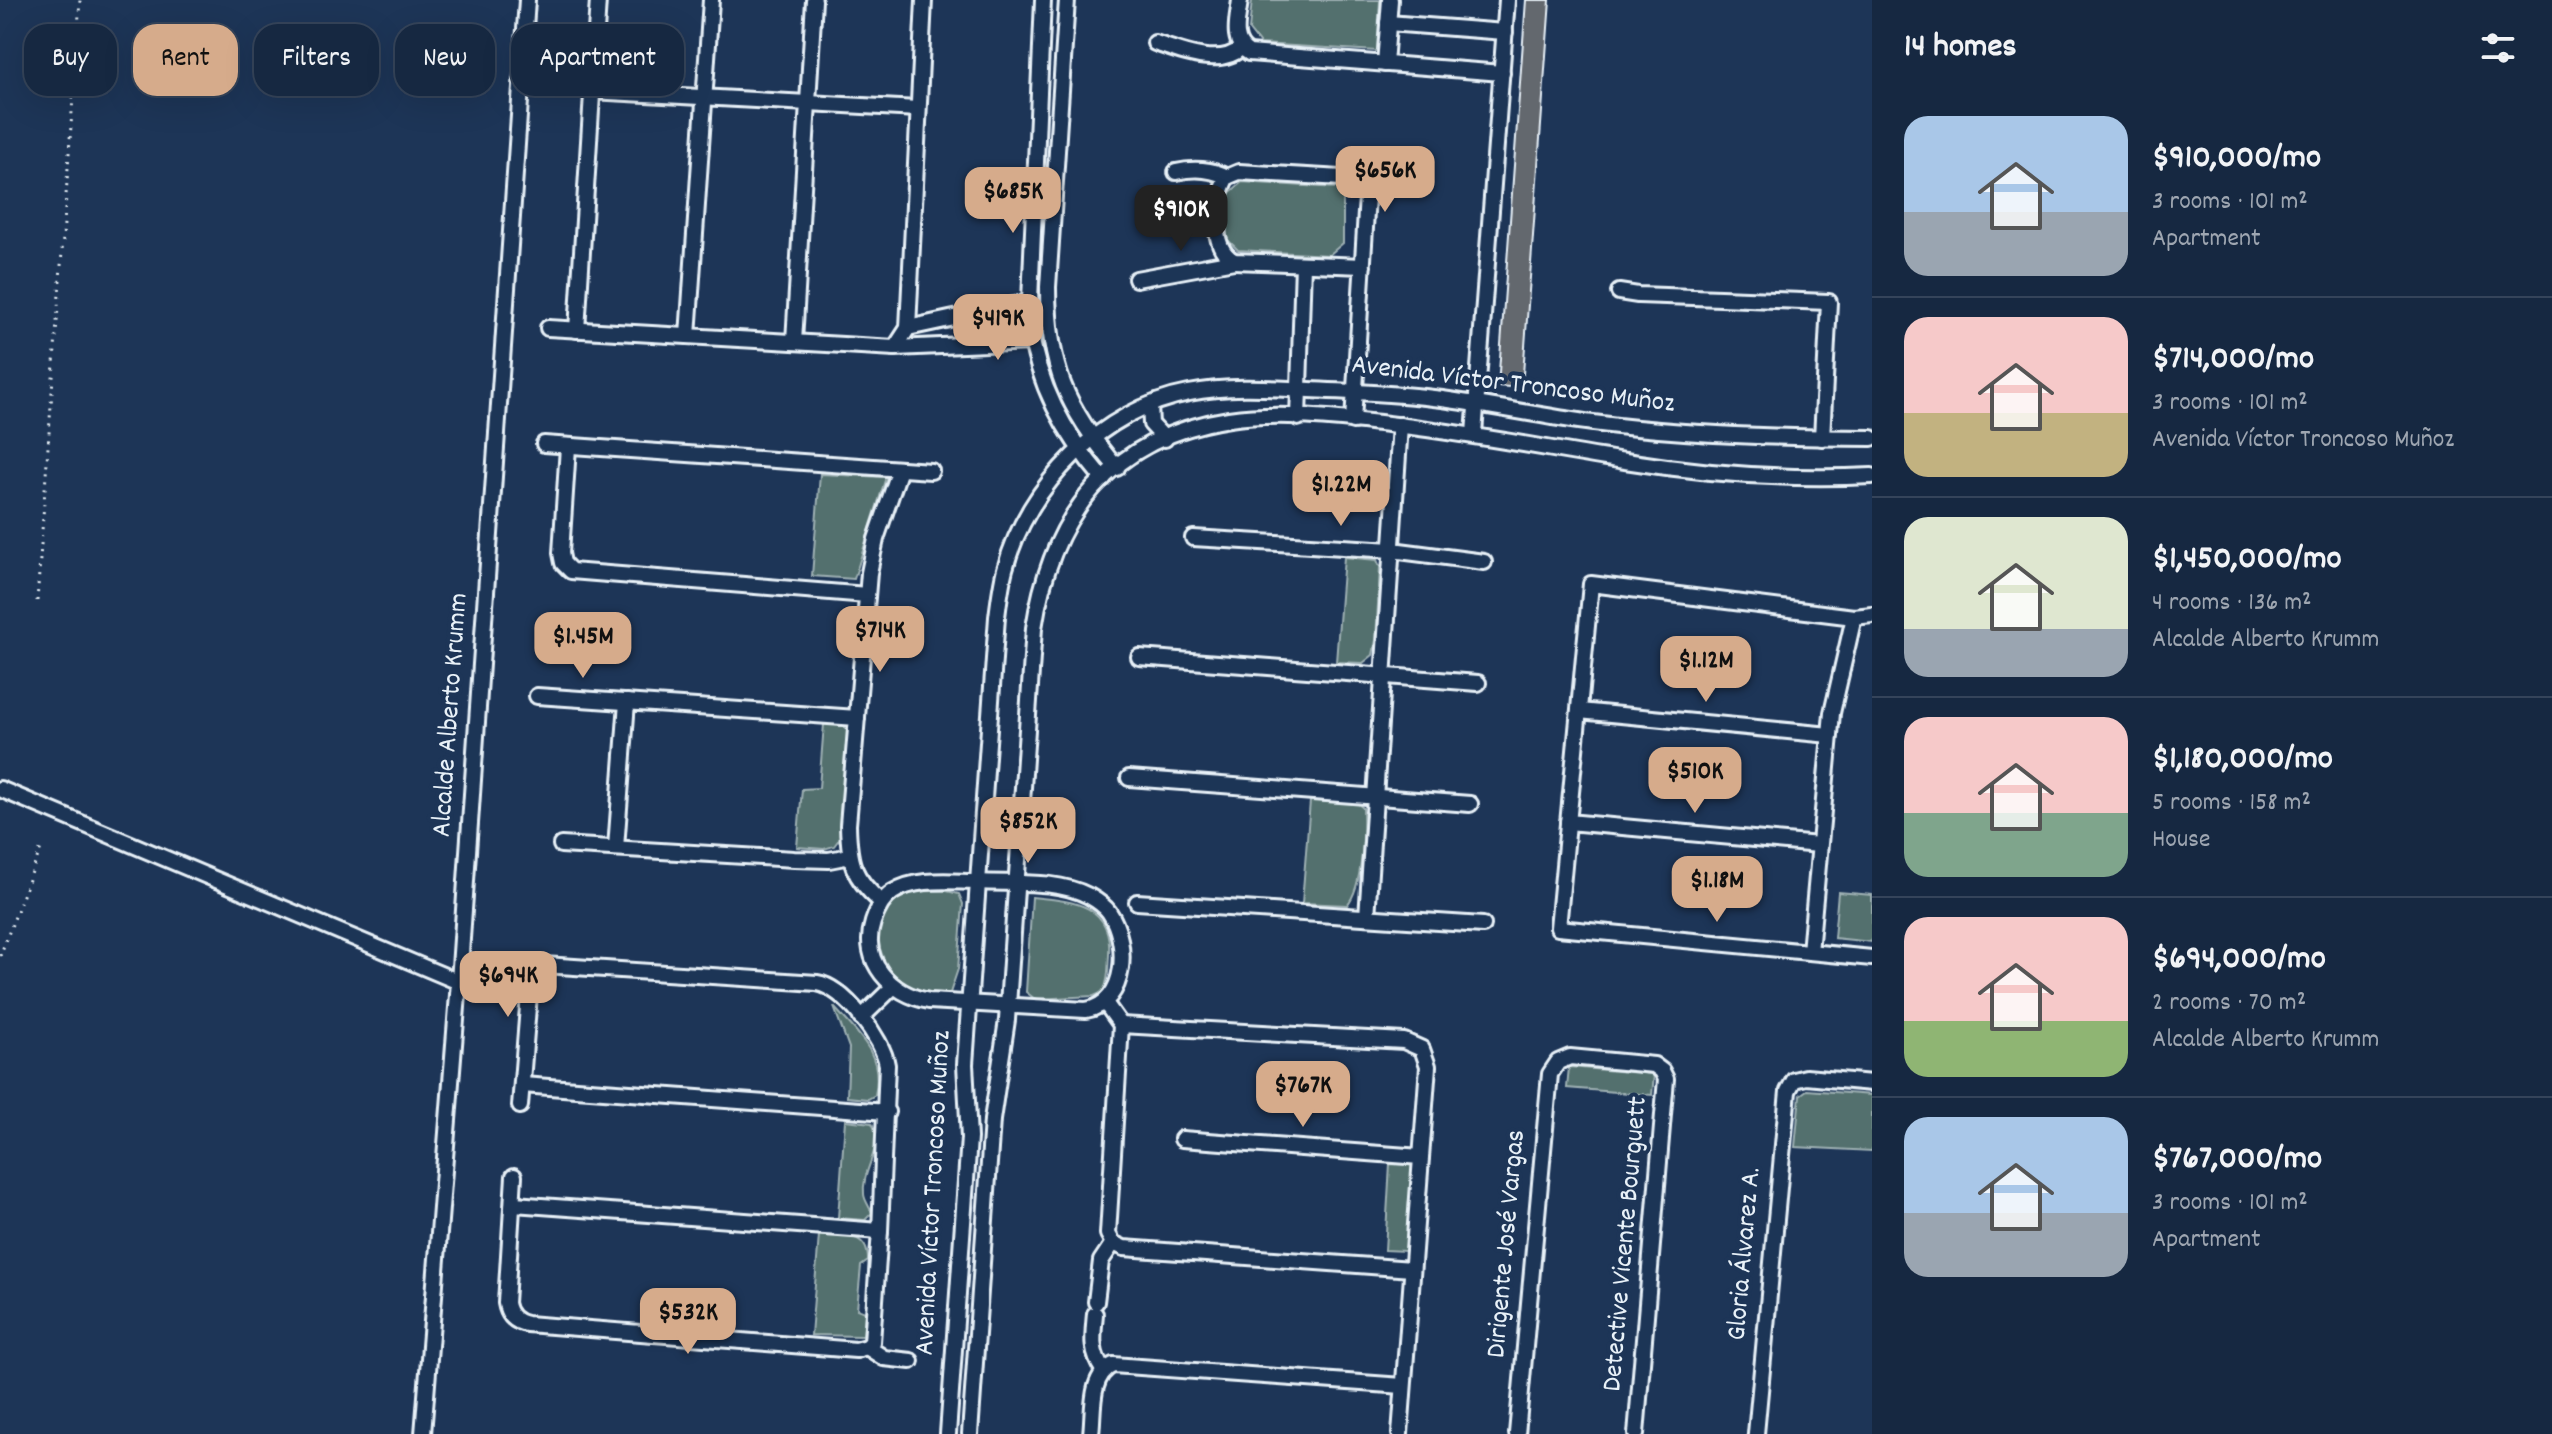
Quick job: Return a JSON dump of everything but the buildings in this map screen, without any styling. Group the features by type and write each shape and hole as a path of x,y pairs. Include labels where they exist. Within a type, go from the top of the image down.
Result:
{"street":[{"name":"Alcalde Alberto Krumm","path":"423,1434 459,982 527,0"},
{"path":"596,24 598,0"},
{"path":"688,336 711,0"},
{"path":"794,342 814,0"},
{"path":"895,348 908,328 924,0"},
{"path":"1043,0 1028,302 1032,342 1048,396 1078,450 1103,479"},
{"path":"1067,0 1048,287 1049,332 1064,388 1092,439 1117,468"},
{"path":"1240,0 1236,34 1241,48 1254,54 1502,73"},
{"path":"1385,64 1390,0"},
{"path":"1474,434 1507,0"},
{"path":"1388,23 1505,32"},
{"path":"1155,43 1192,54 1223,56 1241,48"},
{"path":"577,330 591,96"},
{"path":"684,96 918,109"},
{"path":"1176,172 1191,169 1227,177 1239,172 1342,178 1361,183 1367,196 1353,421"},
{"path":"1227,177 1219,198 1218,234 1221,249 1234,261"},
{"path":"1136,279 1234,261 1363,266"},
{"path":"1298,418 1303,264"},
{"path":"1619,292 1829,302 1822,438"},
{"path":"908,328 1028,302"},
{"path":"548,328 895,348 1032,342"},
{"name":"Avenida Víctor Troncoso Muñoz","path":"948,1434 969,1138 965,1064 997,617 1005,569 1032,508 1044,489 1078,450 1122,418 1150,405 1186,393 1242,388 1428,397 1611,425 1752,436 1872,438"},
{"path":"1150,405 1151,424 1165,439"},
{"name":"Avenida Víctor Troncoso Muñoz","path":"970,1434 992,1120 1007,1006 1038,605 1048,565 1065,526 1103,479 1165,439 1195,427 1231,419 1298,418 1474,434 1685,469 1790,476 1872,476"},
{"path":"1367,917 1400,425"},
{"path":"544,444 931,471"},
{"path":"568,447 561,553 563,563 571,571 867,595"},
{"path":"881,902 862,884 852,866 848,825 867,595 876,539 900,469"},
{"path":"1193,538 1392,550 1484,562"},
{"path":"1872,615 1854,617 1591,584 1558,928 1872,958"},
{"path":"1810,952 1830,735 1854,617"},
{"path":"1139,657 1478,683"},
{"path":"537,696 857,718"},
{"path":"616,848 627,702"},
{"path":"1579,711 1830,735"},
{"path":"1129,778 1470,804"},
{"path":"0,789 459,982"},
{"path":"1568,822 1819,845"},
{"path":"561,845 794,859 829,860 850,856"},
{"path":"861,1018 894,986 877,968 871,952 871,929 881,902 890,893 909,885 978,882 1064,887 1086,895 1108,910 1121,944 1116,989 1106,1004 1121,1025 1108,1234 1113,1243 1124,1248 1412,1269"},
{"path":"1137,902 1483,925"},
{"path":"514,1176 506,1303 512,1318 522,1323 856,1350 867,1347 874,1336 887,1112 886,1057 880,1042 836,990 824,984 544,965 533,973 530,982 520,1106"},
{"name":"Avenida Víctor Troncoso Muñoz","path":"894,986 916,998 970,1003 1086,1010 1106,1004"},
{"path":"1121,1025 1411,1042 1422,1049 1428,1066 1400,1434"},
{"name":"Detective Vicente Bourguett","path":"1558,1062 1570,1057 1647,1064 1659,1068 1666,1079 1636,1434"},
{"name":"Dirigente José Vargas","path":"1517,1434 1550,1074 1558,1062"},
{"name":"Gloria Álvarez A.","path":"1756,1434 1788,1091 1794,1080 1806,1077 1872,1083"},
{"path":"522,1085 887,1112"},
{"path":"1182,1139 1421,1157"},
{"path":"514,1204 880,1231"},
{"path":"1103,1370 1093,1354 1092,1346 1101,1261 1113,1243"},
{"path":"867,1347 884,1358 911,1361"},
{"path":"1091,1434 1096,1385 1103,1370 1120,1364 1403,1386"}],"path":[{"path":"37,601 80,0"},
{"path":"0,956 41,848"}],"green space":[{"path":"1252,0 1380,0 1377,51 1260,44 1249,30"},
{"path":"1242,182 1338,188 1343,195 1343,243 1329,255 1238,250 1227,239 1227,195"},
{"path":"820,474 886,477 854,579 812,576"},
{"path":"1344,557 1377,560 1380,567 1376,640 1373,655 1363,663 1336,662"},
{"path":"824,724 844,726 848,732 840,838 834,846 824,849 797,847 802,789 819,788"},
{"path":"1310,801 1357,803 1363,808 1359,873 1347,905 1302,903"},
{"path":"947,891 959,894 963,904 958,969 950,993 919,990 902,982 884,960 878,934 880,921 895,900 909,893"},
{"path":"1838,892 1872,895 1872,942 1834,938"},
{"path":"1032,897 1075,903 1097,915 1108,938 1107,978 1103,992 1094,996 1035,999 1026,992"},
{"path":"834,1007 860,1036 873,1057 877,1081 875,1095 868,1099 847,1097 849,1048"},
{"path":"1569,1067 1654,1074 1652,1095 1567,1088"},
{"path":"1807,1090 1872,1095 1872,1151 1795,1147 1800,1095"},
{"path":"845,1120 872,1123 875,1132 876,1141 864,1185 864,1196 872,1213 865,1220 838,1218"},
{"path":"1390,1164 1412,1165 1406,1251 1385,1250"},
{"path":"819,1235 852,1237 864,1244 868,1261 861,1266 857,1309 865,1312 863,1336 811,1335"}]}
